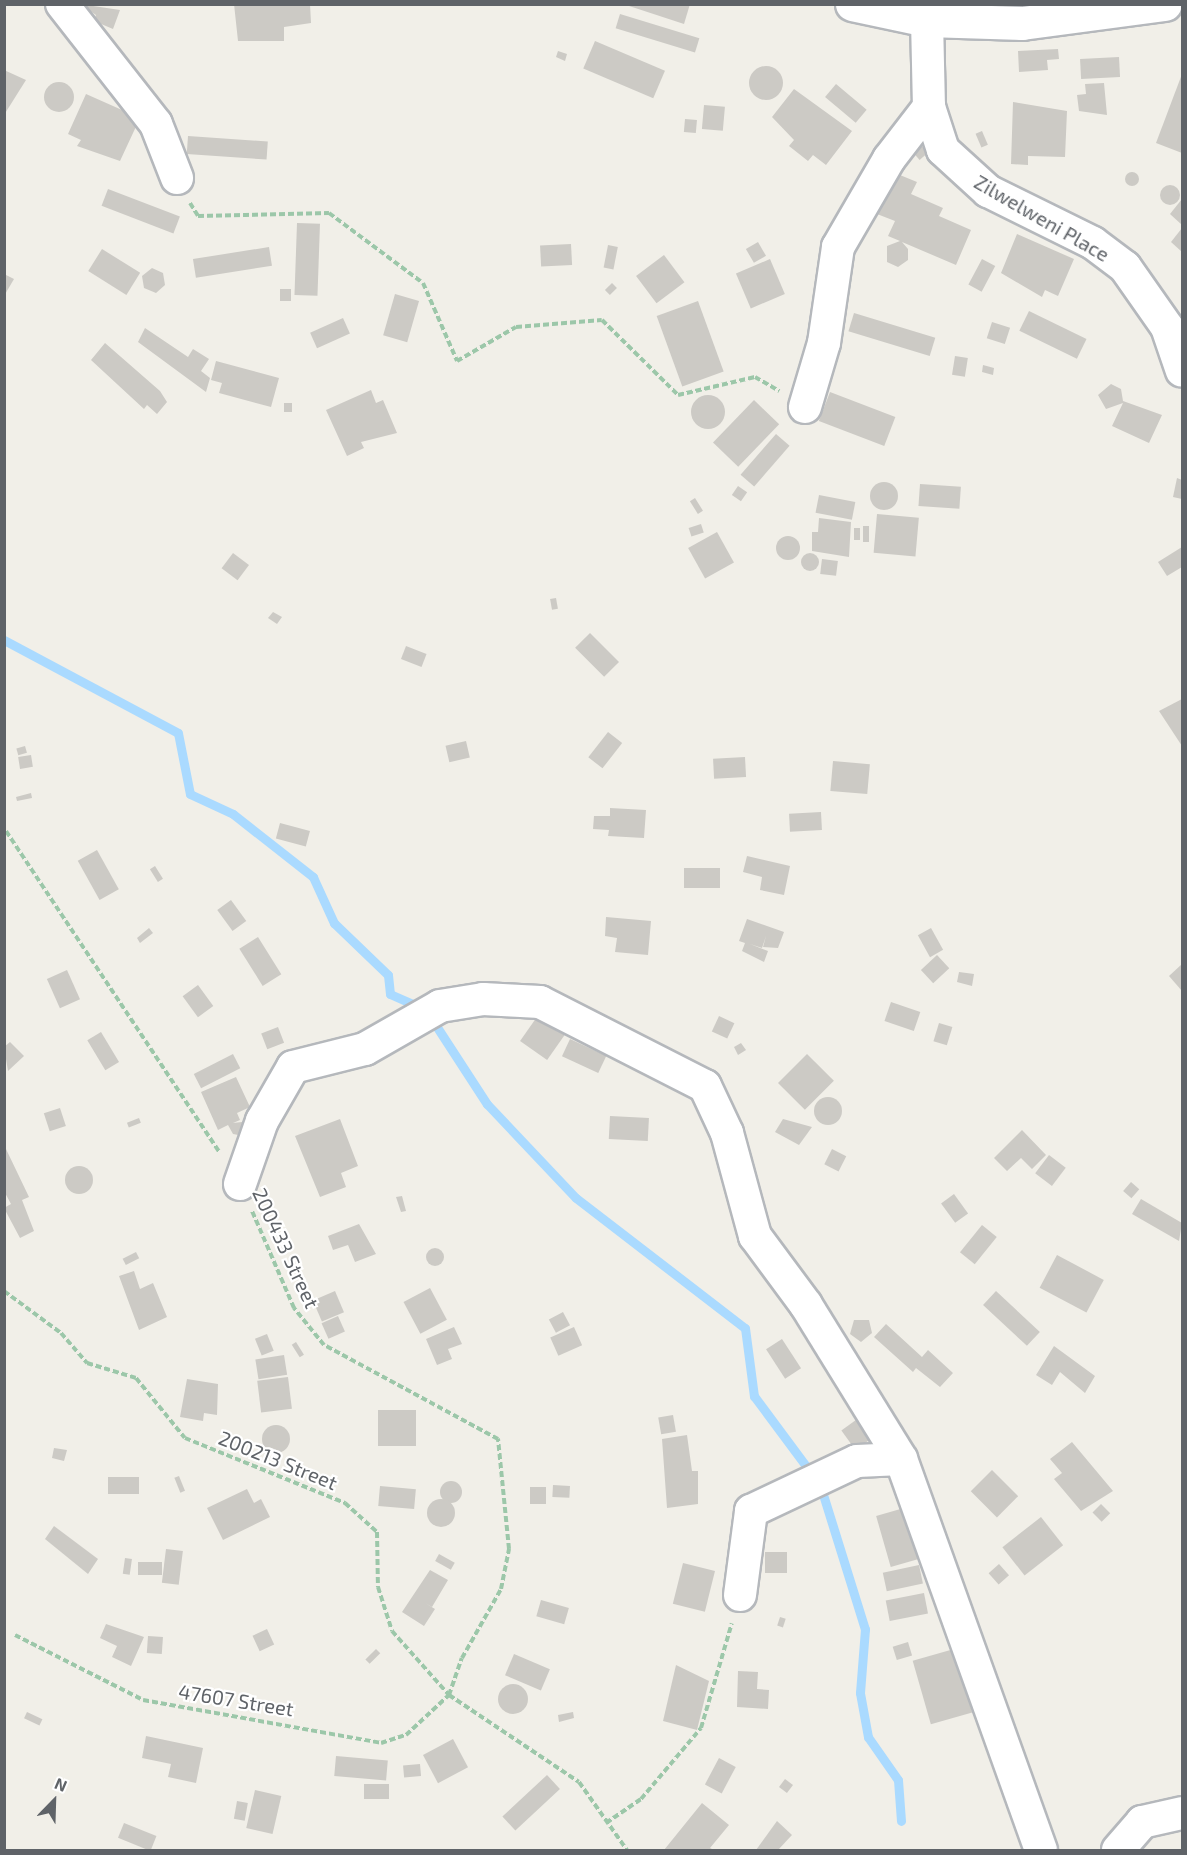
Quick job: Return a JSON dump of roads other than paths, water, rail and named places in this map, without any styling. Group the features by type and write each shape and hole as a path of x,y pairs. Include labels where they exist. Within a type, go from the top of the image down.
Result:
{"street":[{"path":"62,4 86,42 156,124 177,178"},
{"path":"852,4 927,20 1022,22 1156,5"},
{"name":"Zilwelweni Place","path":"927,20 929,107 943,150 960,170 988,191 1093,243 1125,267 1161,317 1182,371"},
{"path":"805,407 824,343 838,247 889,159 929,107"},
{"path":"240,1184 262,1121 293,1067 365,1049 440,1006 483,999 540,1002 705,1086 727,1133 755,1236 806,1305 901,1459 1041,1851"},
{"path":"740,1595 751,1511 857,1461 901,1459"},
{"path":"1118,1851 1142,1822 1182,1813"}],"waterway":[{"path":"4,640 178,733 190,794 233,814 313,877 334,923 388,975 390,994 415,1005"},
{"path":"433,1021 487,1104 576,1198 745,1328 754,1396 809,1470"},
{"path":"821,1488 865,1629 860,1693 868,1737 898,1780 901,1821"}]}
